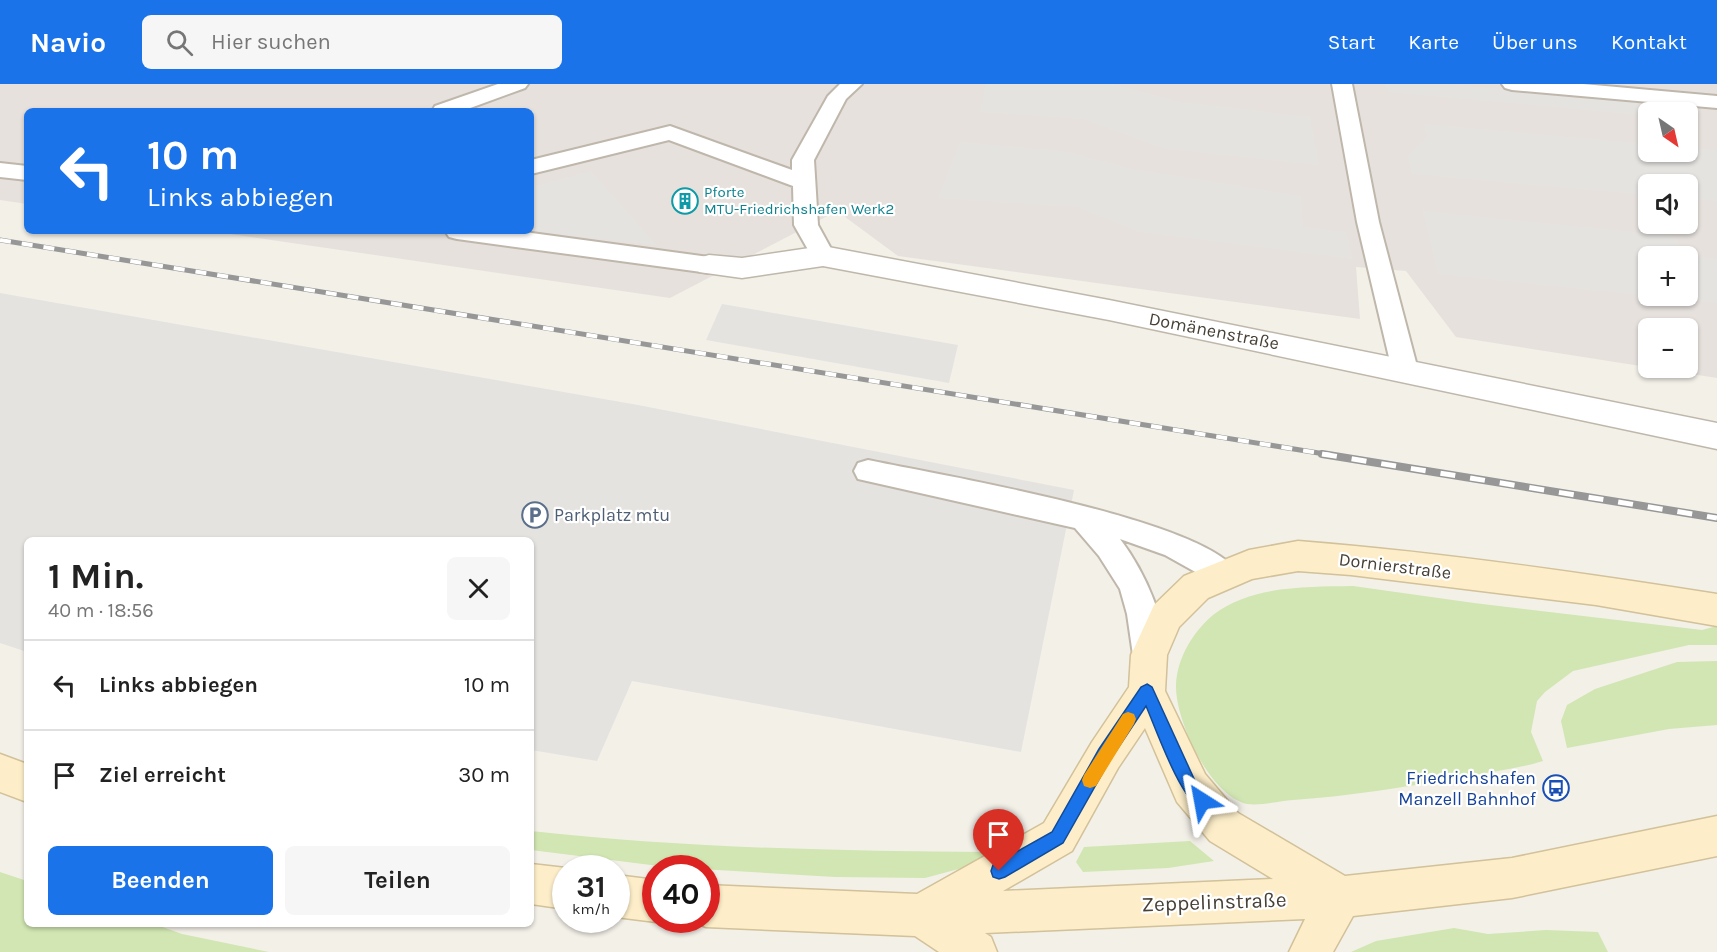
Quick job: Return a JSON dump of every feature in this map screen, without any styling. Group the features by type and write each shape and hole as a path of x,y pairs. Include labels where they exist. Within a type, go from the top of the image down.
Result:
{"main road":[{"name":"Dornierstraße","path":"921,915 1058,837 1148,673 1166,616 1196,587 1249,565 1298,556 1351,560 1596,590 1717,610"},
{"path":"1148,673 1191,788 1224,827 1341,897 1310,952"},
{"path":"0,773 24,782"},
{"name":"Zeppelinstraße","path":"720,907 921,915 1341,897 1512,878 1717,836"},
{"path":"534,884 552,887"},
{"path":"921,915 976,952"}],"street":[{"name":"Domänenstraße","path":"709,265 742,268 823,256 989,286 1717,436"}],"lane":[{"path":"450,108 518,84"},
{"path":"823,256 806,225 802,160 838,96 852,84"},
{"path":"1342,84 1368,222 1405,370"},
{"path":"1512,84 1717,102"},
{"path":"534,166 670,133 804,182"},
{"path":"0,170 24,173"},
{"path":"479,234 709,265"},
{"path":"868,471 1116,525 1175,546 1224,575"},
{"path":"1085,520 1105,541 1132,582 1139,601 1148,673"}],"shaded area":[{"path":"0,84 1717,84 1717,378 1698,375 1698,318 1638,318 1638,365 1456,337 1406,271 1356,267 1360,319 898,256 837,211 670,298 231,234 534,234 534,108 24,108 24,204 0,200"},
{"path":"986,84 1113,84 1180,102 1310,117 1319,165 1165,149 1083,119 980,112"},
{"path":"1385,84 1442,84 1636,101 1638,115 1388,92"},
{"path":"1424,124 1638,143 1638,162 1698,162 1698,149 1717,150 1717,201 1698,199 1698,174 1638,174 1638,194 1412,174 1408,156 1427,136"},
{"path":"960,142 1063,151 1133,169 1301,196 1303,227 1346,232 1353,259 1140,232 1077,207 938,198"},
{"path":"591,171 656,245 534,231 534,186"},
{"path":"1423,211 1675,236 1680,246 1638,246 1638,295 1438,274"},
{"path":"1698,257 1717,259 1717,303 1698,301"},
{"name":"Parkplatz mtu","path":"0,293 638,405 1074,490 1021,752 632,681 597,761 534,750 534,537 24,537 24,651 0,643"},
{"path":"722,304 958,345 949,383 706,340"}],"green space":[{"path":"1353,586 1702,630 1717,626 1717,645 1689,645 1573,671 1537,701 1531,732 1543,761 1503,770 1357,794 1258,804 1247,804 1233,798 1220,787 1197,755 1181,717 1176,685 1179,665 1187,646 1213,615 1245,598 1280,590"},
{"path":"1717,661 1717,725 1669,729 1567,748 1561,721 1567,705 1595,689 1677,662"},
{"path":"534,831 760,848 990,852 991,857 966,867 925,878 835,877 720,870 720,855 642,855 642,864 630,862 630,855 571,855 534,850"},
{"path":"1190,841 1214,861 1168,868 1083,872 1076,862 1084,847"},
{"path":"0,872 24,880 24,927 162,927 182,934 269,952 0,952"},
{"path":"1454,928 1488,934 1546,930 1598,932 1608,952 1351,952 1376,941"}],"railway":[{"path":"0,240 1331,455"},
{"path":"1322,454 1717,518"}],"slow traffic":[{"path":"1090,780 1128,719"}],"place":[{"name":"Pforte MTU-Friedrichshafen Werk2","path":"685,201"},
{"name":"Parkplatz mtu","path":"535,515"},
{"name":"Friedrichshafen Manzell Bahnhof","path":"1556,788"}],"route":[{"path":"999,871 1058,837 1105,755 1147,692 1191,788 1202,801"}]}
